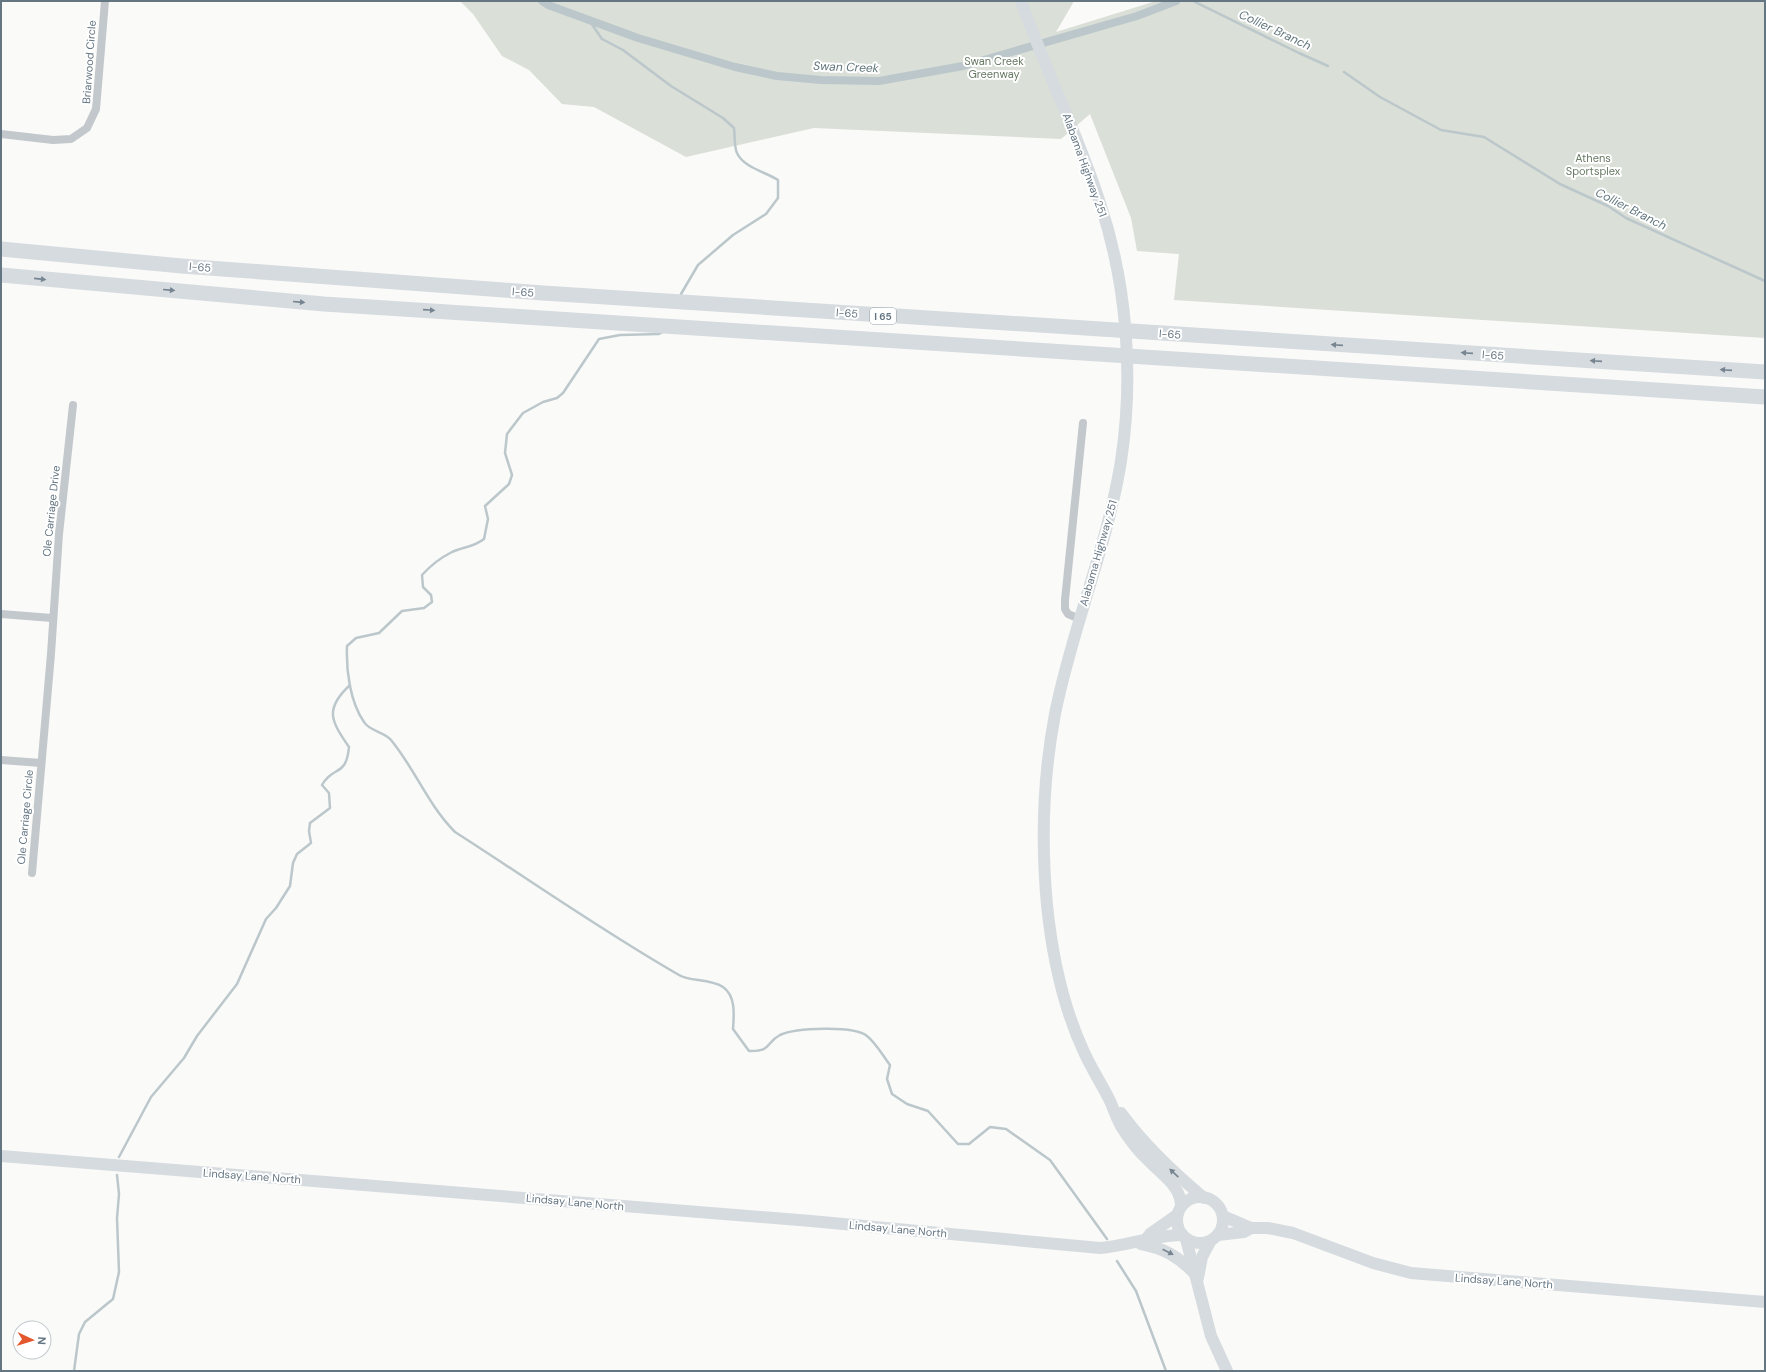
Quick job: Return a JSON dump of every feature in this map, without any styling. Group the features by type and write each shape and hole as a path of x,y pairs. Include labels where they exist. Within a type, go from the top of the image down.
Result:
{"highway":[{"name":"I-65","path":"1,249 190,266 543,293 1765,372"},
{"name":"I 65","path":"1,275 324,304 1765,397"}],"street":[{"name":"Briarwood Circle","path":"1,134 52,140 71,139 88,128 96,110 105,1"},
{"name":"Alabama Highway 251","path":"1022,6 1101,204 1116,263 1126,344 1127,396 1121,459 1110,520 1080,618 1055,712 1050,742 1044,799 1044,866 1051,936 1063,993 1072,1023 1084,1053 1131,1142 1175,1187 1180,1198 1177,1226 1184,1237 1212,1336 1227,1371"},
{"name":"Ole Carriage Drive","path":"41,763 51,654 52,618 59,534 73,405"},
{"path":"1080,618 1068,614 1065,609 1065,600 1083,422"},
{"path":"1,614 52,618"},
{"path":"1,760 41,763"},
{"name":"Ole Carriage Circle","path":"32,874 41,763"},
{"name":"Alabama Highway 251","path":"1112,1106 1120,1111 1137,1135 1159,1158 1204,1198 1219,1206 1223,1216 1222,1226 1202,1257 1196,1277"},
{"name":"Lindsay Lane North","path":"1,1156 795,1220 1100,1248 1136,1243 1147,1238 1184,1237"},
{"path":"1179,1211 1191,1199 1204,1198"},
{"name":"Lindsay Lane North","path":"1147,1238 1179,1211"},
{"name":"Lindsay Lane North","path":"1223,1216 1251,1228 1275,1229 1294,1232 1373,1262 1423,1275 1765,1302"},
{"name":"Lindsay Lane North","path":"1214,1238 1244,1232 1251,1228"},
{"path":"1184,1237 1197,1243 1214,1238"},
{"path":"1136,1243 1166,1250 1176,1256 1196,1277"}],"green space":[{"name":"Athens Sportsplex","path":"460,1 1072,1 1073,3 1056,32 1156,1 1765,1 1765,338 1174,300 1179,254 1137,251 1131,218 1090,114 1061,139 814,128 686,157 594,107 562,104 529,70 502,56 473,14"}],"waterway":[{"name":"Swan Creek","path":"542,1 548,5 638,38 735,67 777,76 821,80 879,81 963,66 1137,16 1176,1"},
{"name":"Collier Branch","path":"1193,1 1328,66"},
{"path":"589,20 602,39 623,50 671,86 723,118 734,128 735,148 740,158 750,166 778,180 778,198 766,214 733,235 698,265 681,294"},
{"name":"Collier Branch","path":"1344,72 1380,97 1441,130 1484,137 1560,184 1608,206 1626,218 1765,281"},
{"path":"663,332 659,334 620,335 599,339 563,393 557,398 543,402 523,413 507,434 505,453 512,475 509,484 485,506 488,519 484,539 476,544 448,554 436,562 422,575 423,587 431,595 432,602 424,608 402,611 379,633 356,638 347,646 348,675 352,695 359,714 366,725 388,737 400,751 429,799 455,832 594,923 679,975 689,979 712,982 723,987 730,995 732,1001 734,1012 733,1029 749,1051 762,1050 780,1035 811,1029 850,1030 867,1036 890,1065 887,1079 892,1094 907,1104 928,1111 958,1144 969,1144 990,1127 1006,1129 1050,1160 1107,1239"},
{"path":"119,1157 151,1097 184,1058 197,1036 237,984 266,919 276,908 290,886 293,863 297,854 311,843 309,831 310,823 330,808 329,793 322,785 330,775 342,767 345,763 349,747 338,730 333,715 334,708 336,701 350,685"},
{"path":"74,1371 79,1334 85,1322 113,1299 119,1272 117,1218 119,1194 117,1175"},
{"path":"1117,1261 1136,1291 1166,1371"}],"park label":[{"name":"Swan Creek Greenway","path":"994,67"}]}
